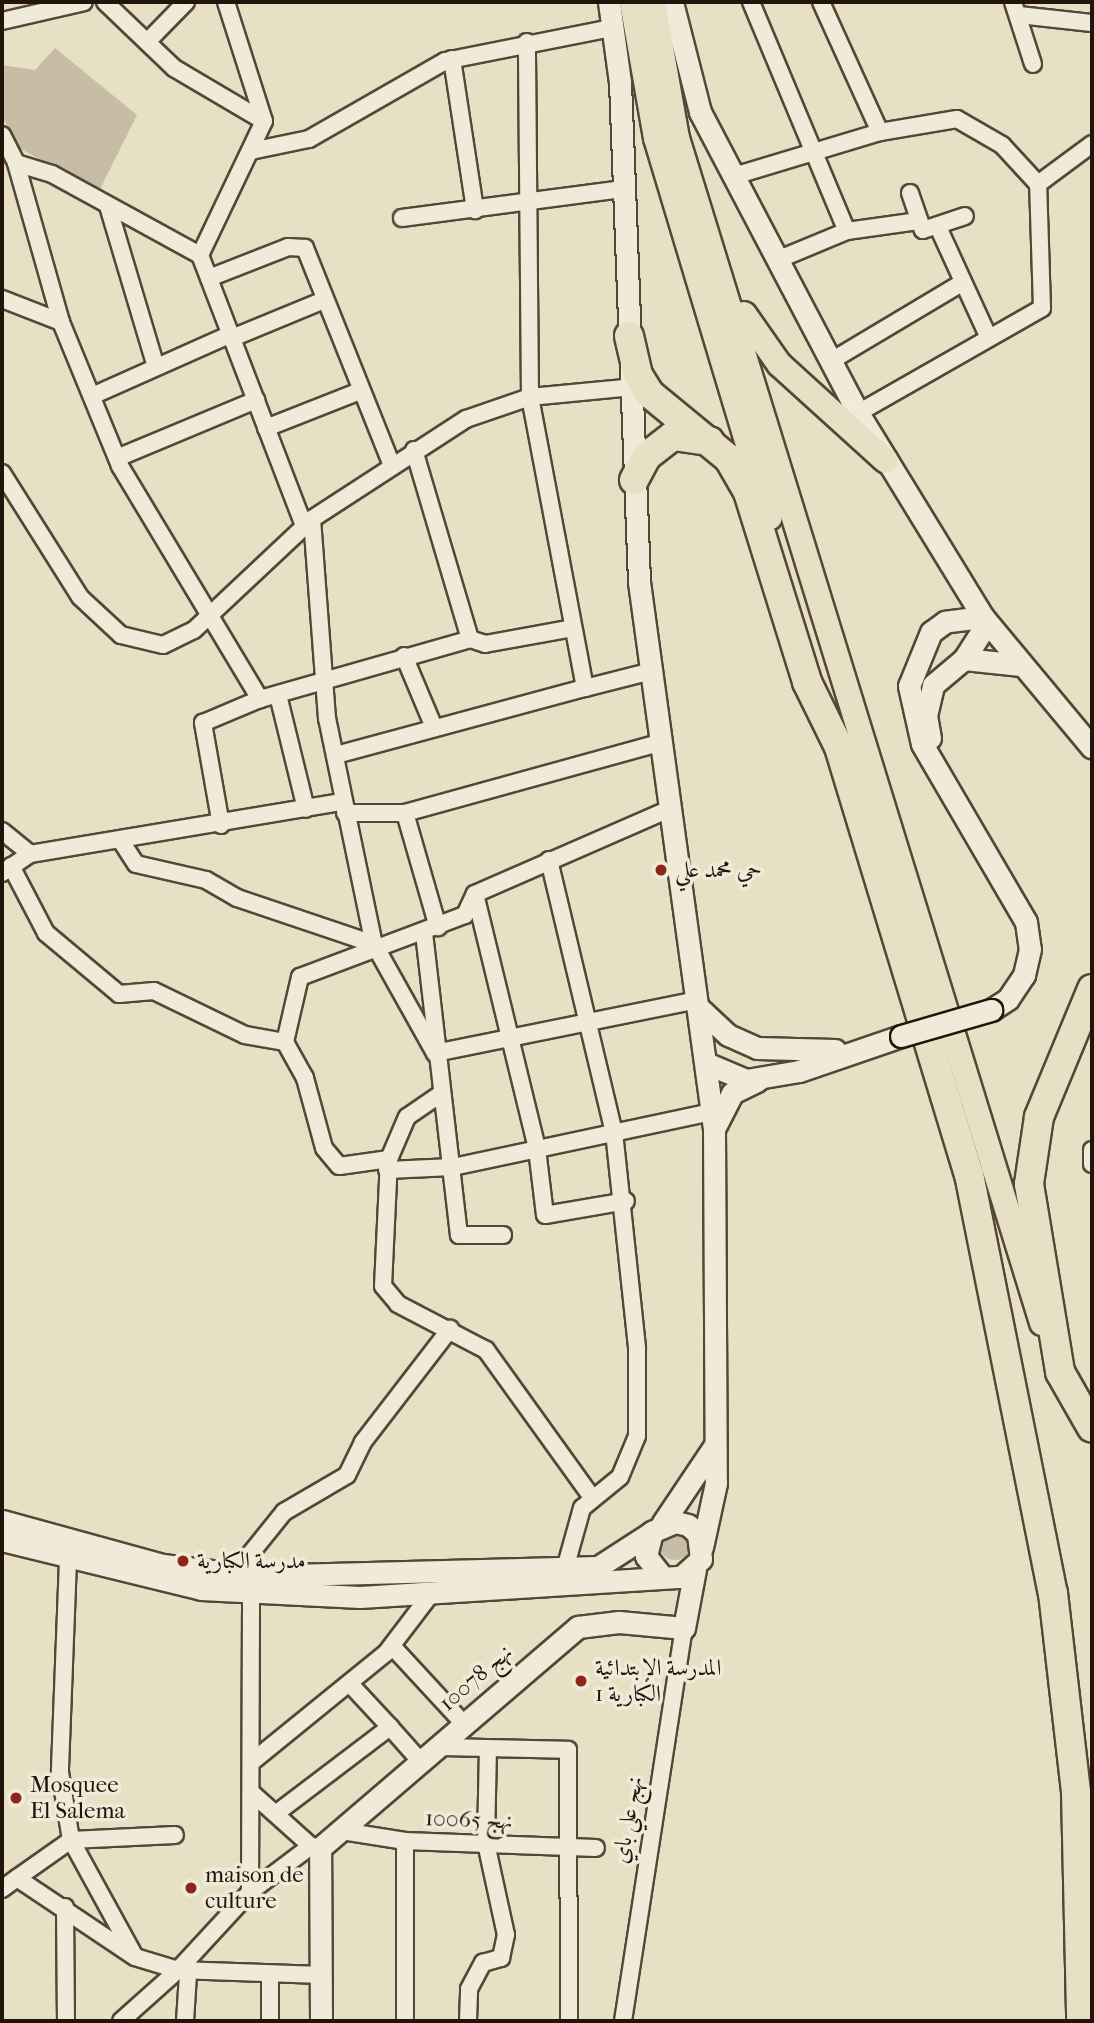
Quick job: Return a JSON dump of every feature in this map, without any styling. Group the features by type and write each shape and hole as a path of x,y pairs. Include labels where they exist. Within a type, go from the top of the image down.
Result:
{"highway":[{"path":"629,336 638,375 650,394 710,441 748,492 807,682 839,747 969,1174 1011,1361 1053,1592 1076,1792 1081,2021"},
{"path":"634,480 647,456 673,436 710,441"},
{"path":"1092,989 1056,1068 1031,1148 1034,1236 1060,1372 1092,1428"}],"main road":[{"path":"2,1540 157,1582 431,1594 663,1576 695,1569 716,1483 713,1120 708,1062 652,671 634,480 633,387 623,190 609,2"},
{"path":"632,2 656,138 839,747"},
{"path":"653,2 665,90 1060,1372"},
{"path":"672,2 700,112 858,413 985,620 1092,748"},
{"path":"710,236 752,332 886,461"},
{"path":"933,760 928,699 933,685 964,659 985,620"},
{"path":"713,1120 733,1093 766,1077 991,1010 1008,999 1024,975 1030,949 1026,922 914,723 912,666 931,632 945,622 985,620"},
{"path":"964,659 1021,665"},
{"path":"699,1005 727,1035 757,1048 802,1053 868,1045"},
{"path":"708,1062 757,1048"},
{"path":"708,1062 737,1079 766,1077"},
{"path":"685,1623 663,1576 646,1556 657,1528 716,1443"},
{"path":"2,1521 163,1565 252,1585 565,1569 617,1559 657,1528 688,1525 702,1547"},
{"name":"نهج علي باي","path":"685,1623 695,1569"},
{"name":"نهج 10078","path":"316,1847 342,1831 422,1763 463,1723 578,1627 619,1622 685,1623"},
{"path":"316,1847 322,1975 321,2021"}],"street":[{"path":"2,21 84,2"},
{"path":"106,2 147,43 203,89 264,121"},
{"path":"147,43 186,2"},
{"path":"201,255 264,121 226,2"},
{"path":"751,2 818,149 848,231"},
{"path":"821,2 880,132"},
{"path":"1033,64 1016,8 1092,23"},
{"path":"251,151 309,139 452,60 527,42 611,28"},
{"path":"527,42 526,204 530,397 585,688"},
{"path":"452,60 475,210"},
{"path":"734,176 880,132 957,118 1002,145 1038,184 1044,304 858,413"},
{"path":"2,135 16,163 61,322 117,458 260,699"},
{"path":"1038,184 1092,144"},
{"path":"16,163 108,206 201,255 266,428 308,523 322,679 344,808 375,947 435,1053"},
{"path":"402,218 623,190"},
{"path":"910,193 923,230 939,229 965,216"},
{"path":"108,206 156,367"},
{"path":"777,260 848,231 918,222"},
{"path":"939,229 960,284 988,336"},
{"path":"209,278 301,246 392,465"},
{"path":"831,361 960,284"},
{"path":"2,299 61,322"},
{"path":"92,396 156,367 324,300"},
{"path":"2,473 80,597 121,635 163,645 211,616 308,523 414,450 466,419 530,397 633,387"},
{"path":"266,428 360,391"},
{"path":"117,458 256,400"},
{"path":"414,450 470,639"},
{"path":"221,825 203,723 260,699 322,679 470,639 485,644 573,628"},
{"path":"404,656 433,725"},
{"path":"335,755 433,725 652,671"},
{"path":"278,695 306,809"},
{"path":"285,1042 245,1035 154,990 119,994 46,933 7,870 30,854 221,825 306,809 344,808 405,813 663,743"},
{"path":"670,809 475,894 465,915 300,977 285,1042 305,1078 313,1120 333,1162 347,1167 388,1164 453,1167 614,1132 713,1120"},
{"path":"405,813 431,930 435,1053 453,1167 459,1234 503,1235"},
{"path":"2,831 30,854"},
{"path":"121,841 136,864 206,880 237,898 375,947"},
{"path":"548,860 584,1026 614,1132 626,1201 634,1277 637,1436 620,1477 591,1496 572,1529 565,1569"},
{"path":"475,894 537,1149 547,1217 626,1201"},
{"path":"435,1053 699,1005"},
{"path":"442,1093 407,1117 388,1164 383,1286 398,1304 486,1350 508,1373 591,1496"},
{"path":"1092,1150 1092,1164"},
{"path":"250,1892 253,1794 252,1585 256,1540 284,1511 347,1475 363,1442 450,1329"},
{"path":"68,1560 60,1772 71,1840 135,1957"},
{"path":"253,1761 393,1646 431,1594"},
{"name":"نهج علي باي","path":"623,2021 685,1623"},
{"path":"393,1646 463,1723"},
{"path":"350,1684 422,1763"},
{"path":"278,1812 390,1727"},
{"path":"439,1747 568,1750 566,1846 569,2021"},
{"path":"468,2021 469,1989 484,1963 501,1958 506,1936 486,1843 488,1748"},
{"path":"253,1794 278,1812 316,1847"},
{"name":"نهج 10065","path":"342,1831 405,1841 596,1848"},
{"path":"2,1889 71,1840 175,1835"},
{"path":"405,1841 405,2021"},
{"name":"نهج 10078","path":"121,2021 183,1973 250,1892 316,1847"},
{"path":"17,1878 65,1907 135,1957 183,1973 322,1975"},
{"path":"65,1907 66,2021"},
{"path":"183,1973 185,2021"},
{"path":"270,1975 270,2021"}],"shaded area":[{"path":"55,48 137,115 99,191 19,148 2,116 2,65 35,70"},
{"path":"675,1528 686,1533 691,1544 686,1555 675,1560 664,1555 659,1544 664,1533"}],"place":[{"name":"حي محمد علي","path":"661,870"},
{"name":"مدرسة الكبارية","path":"183,1561"},
{"name":"المدرسة الإبتدائية الكبارية 1","path":"581,1681"},
{"name":"Mosquee El Salema","path":"16,1798"},
{"name":"maison de culture","path":"191,1888"}]}
